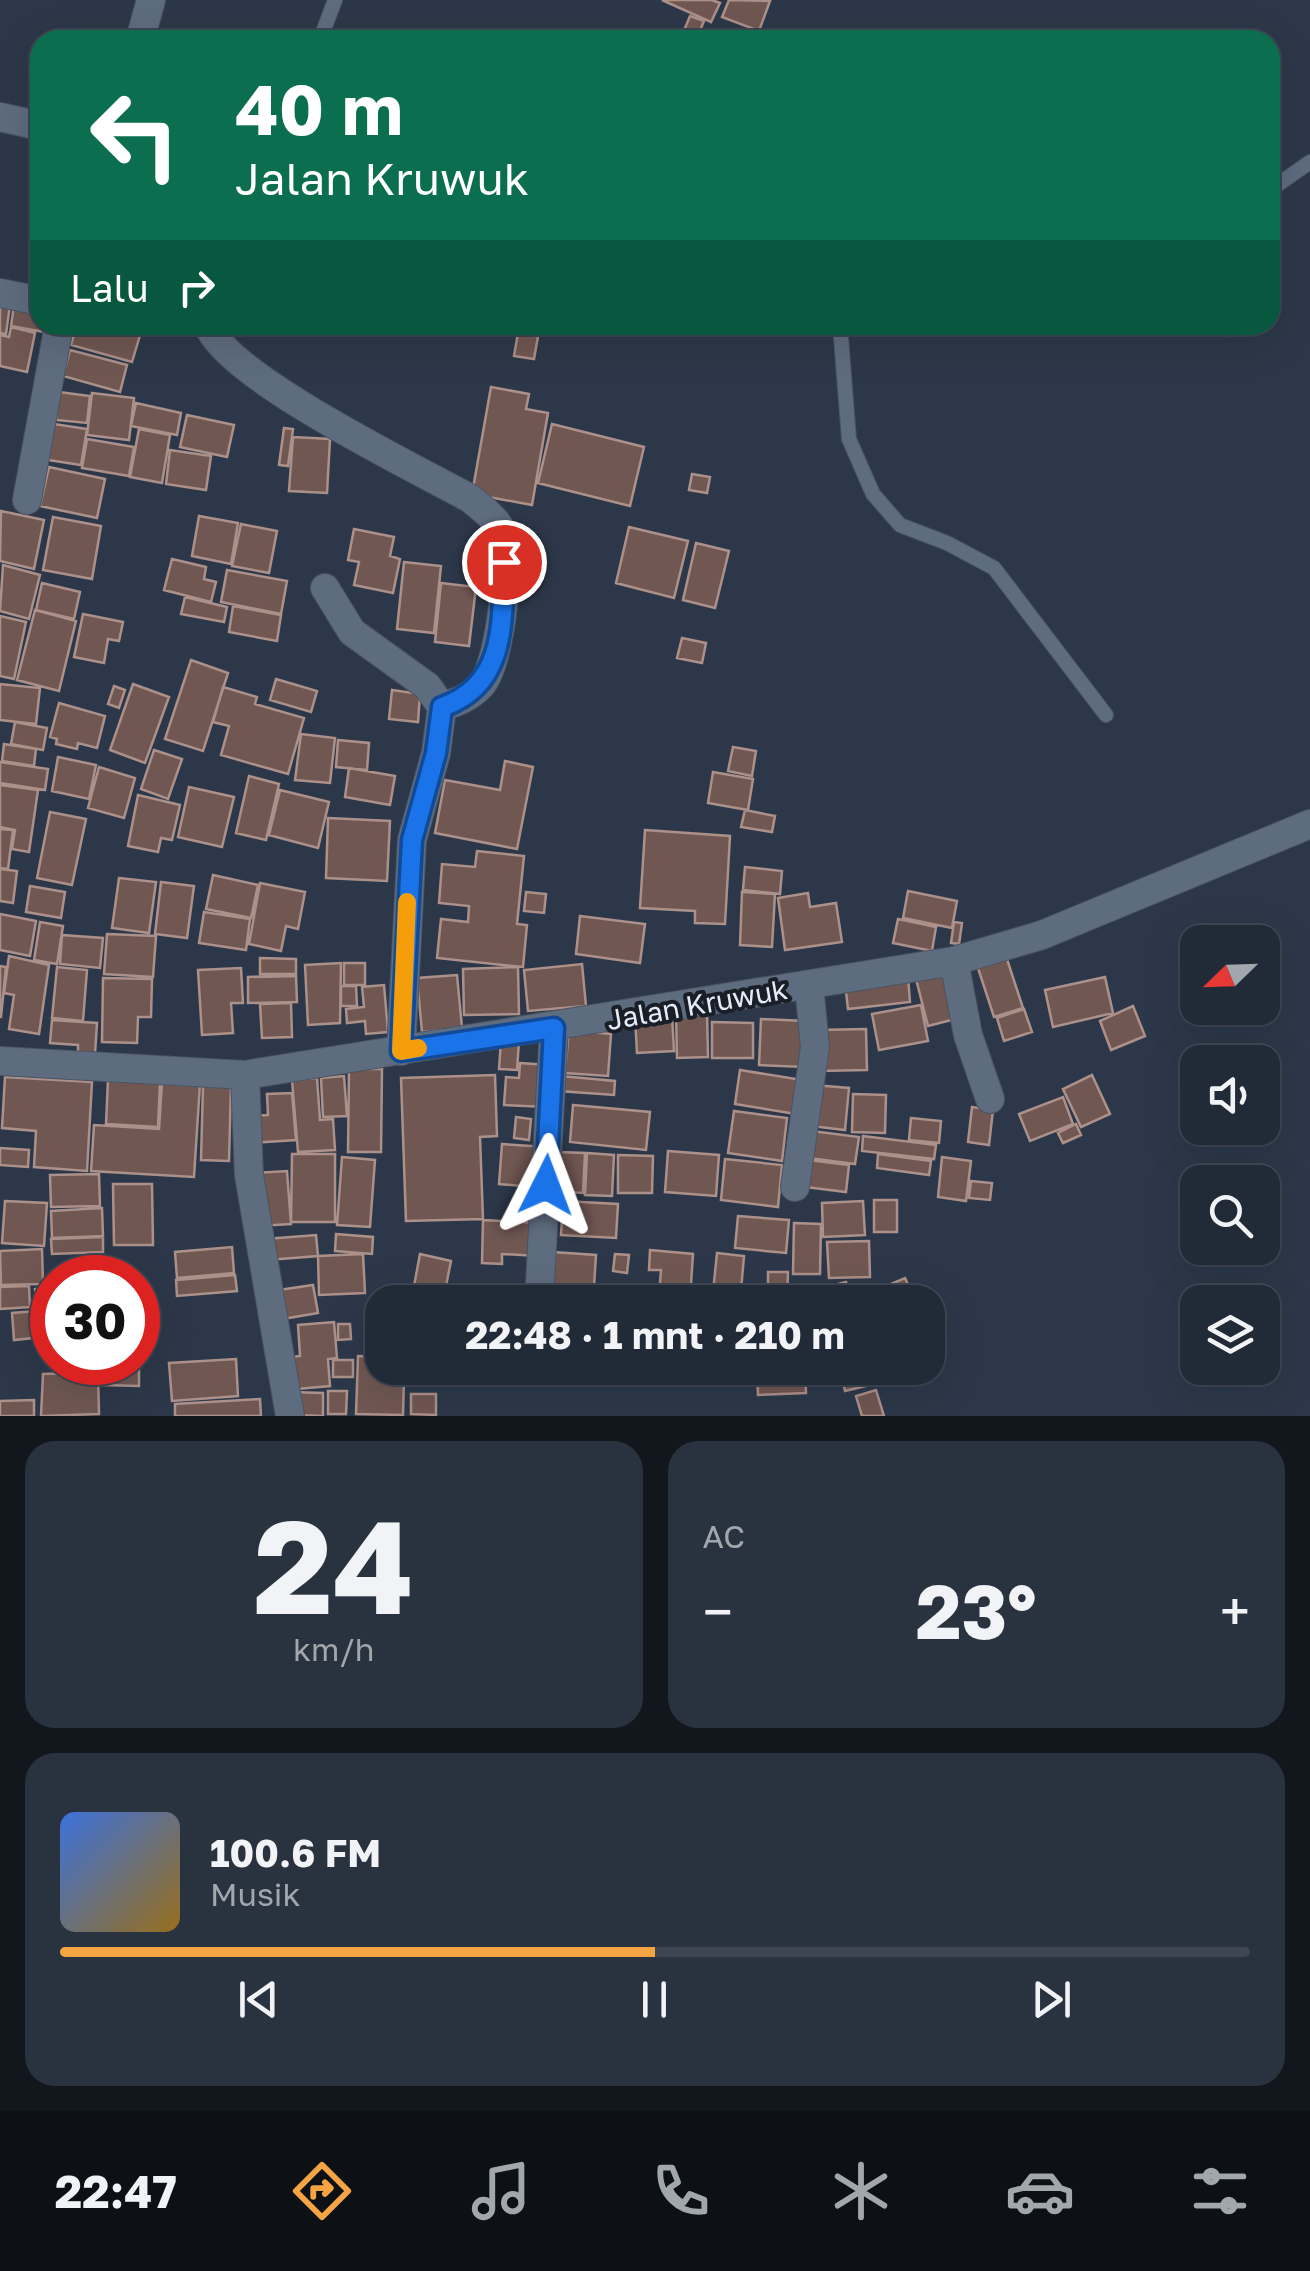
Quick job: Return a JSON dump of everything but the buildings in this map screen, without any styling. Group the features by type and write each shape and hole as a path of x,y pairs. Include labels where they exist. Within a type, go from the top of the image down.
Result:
{"street":[{"path":"143,30 152,0"},
{"path":"0,117 30,124"},
{"path":"0,294 30,300"},
{"path":"27,500 57,335"},
{"path":"211,335 268,384 471,500 497,522 504,562 502,617 492,664 483,683 464,699 442,707"},
{"path":"325,588 352,632 427,686 442,707 436,753 412,840 401,1051"},
{"name":"Jalan Kruwuk","path":"0,1061 245,1075 954,961 1042,935 1310,824"},
{"path":"954,961 968,1035 990,1099"},
{"path":"795,1188 816,1047 809,985"},
{"path":"540,1285 554,1028"},
{"path":"245,1075 249,1174 290,1416"}],"lane":[{"path":"324,30 335,0"},
{"path":"1280,183 1310,162"},
{"path":"841,335 848,439 873,494 900,525 948,542 994,568 1106,715"}],"slow traffic":[{"path":"407,902 401,1051 418,1048"}],"route":[{"path":"504,562 502,617 492,664 483,683 464,699 442,707 436,753 412,840 404,932 401,1051 554,1028 546,1185"}]}
